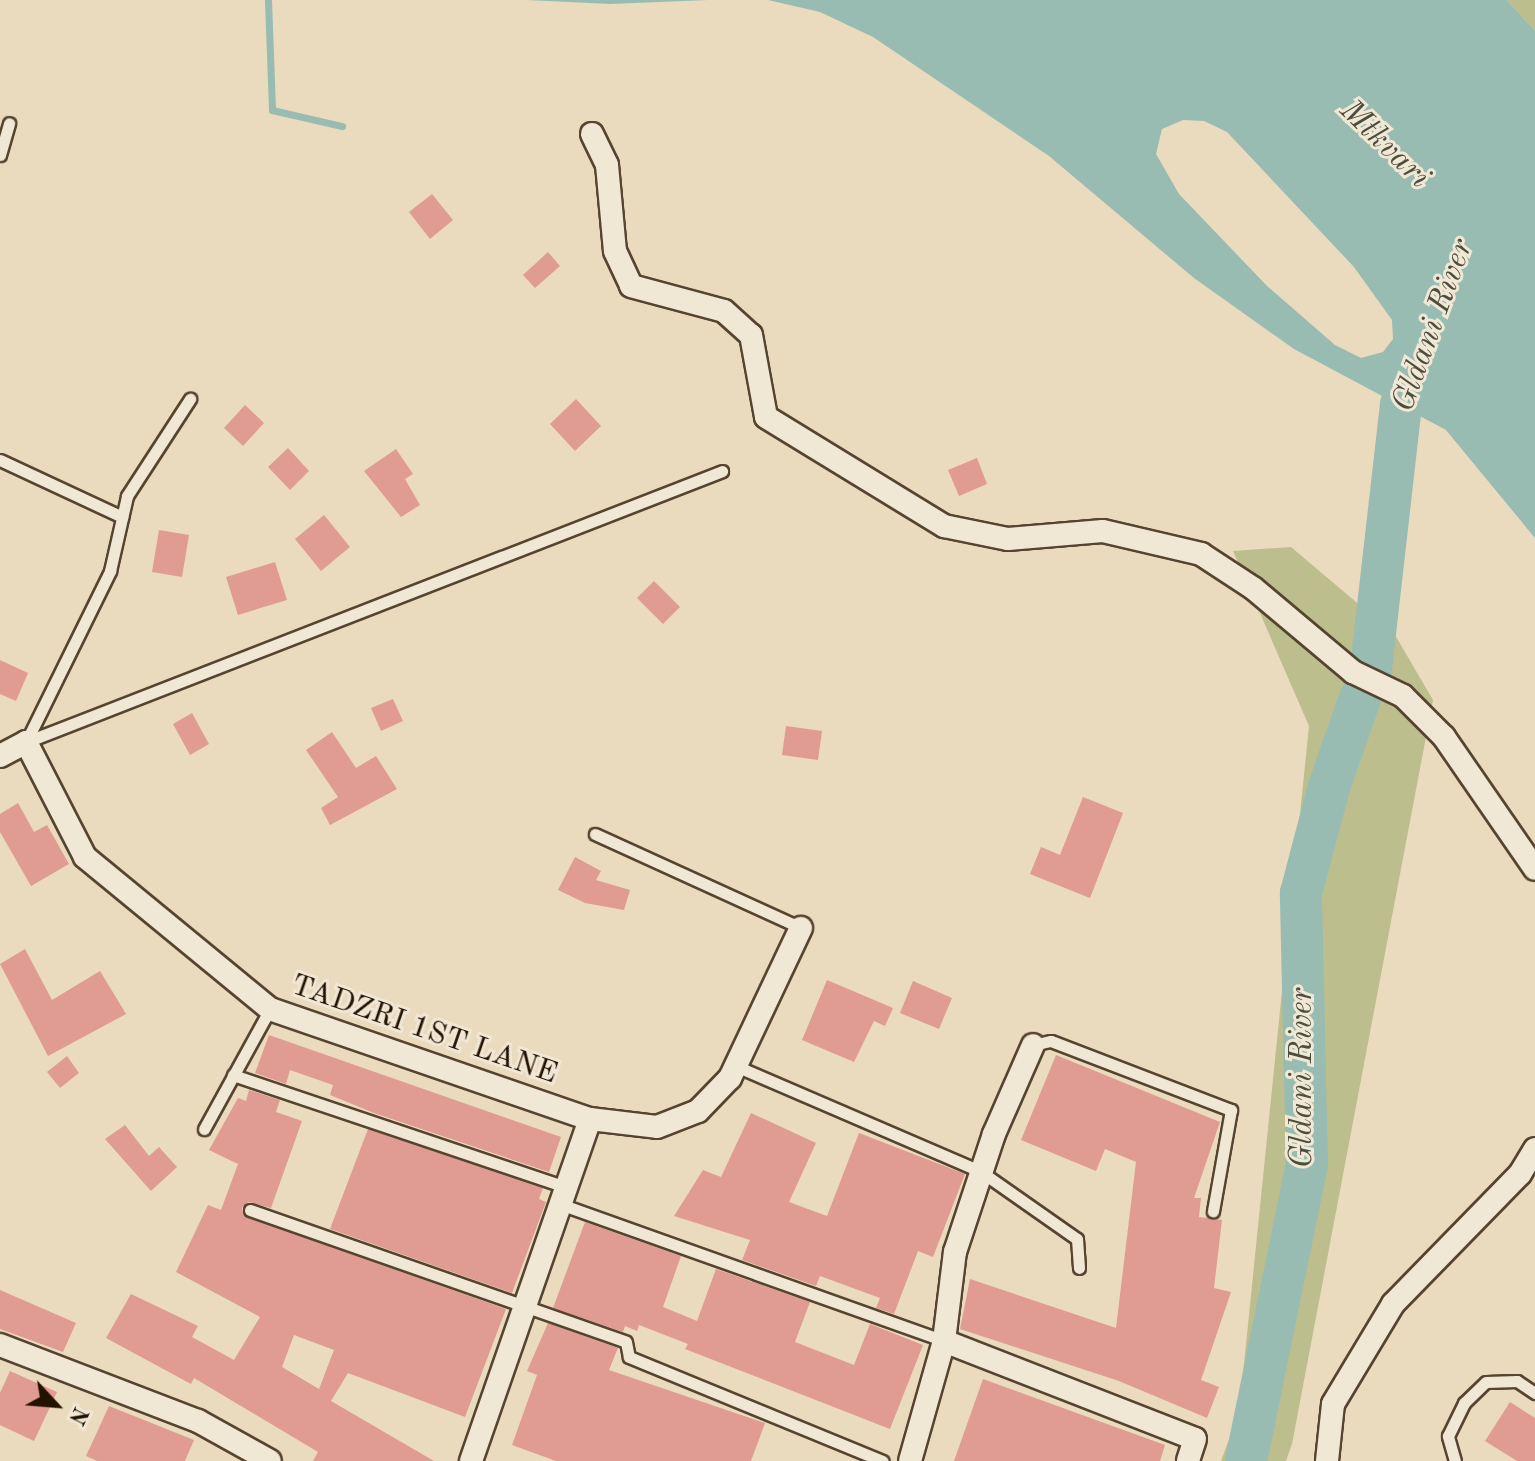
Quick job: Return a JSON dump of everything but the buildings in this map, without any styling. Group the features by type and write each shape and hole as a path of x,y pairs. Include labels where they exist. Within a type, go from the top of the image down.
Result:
{"street":[{"path":"592,134 607,165 615,251 631,286 724,311 751,335 766,417 944,526 1008,539 1103,531 1201,554 1253,588 1353,672 1403,696 1444,737 1535,869"},
{"path":"0,756 26,742"},
{"name":"TADZRI 1ST LANE","path":"26,742 85,857 270,1009 590,1119 657,1127 698,1111 736,1066 801,928"},
{"path":"910,1461 944,1341 955,1252 980,1171 1033,1045"},
{"path":"474,1460 590,1119"},
{"path":"1327,1461 1333,1404 1393,1304 1520,1174 1535,1149"},
{"path":"944,1341 1195,1439 1188,1461"},
{"path":"0,1345 198,1421 270,1461"}],"lane":[{"path":"0,155 9,123"},
{"path":"26,742 110,571 127,496 190,399"},
{"path":"0,460 122,517"},
{"path":"26,742 722,471"},
{"path":"595,834 801,928"},
{"path":"204,1129 270,1009"},
{"path":"1033,1045 1051,1041 1231,1110 1213,1211"},
{"path":"736,1066 980,1171 1077,1239 1079,1268"},
{"path":"233,1075 944,1341"},
{"path":"250,1210 626,1342 629,1357 882,1461"},
{"path":"1455,1461 1448,1436 1464,1403 1486,1382 1517,1381 1535,1393"}],"green space":[{"path":"1507,0 1535,0 1535,31"},
{"path":"1291,547 1395,635 1433,700 1292,1444 1286,1461 1221,1461 1239,1413 1309,726 1233,551"}],"water":[{"path":"527,0 708,0 610,4"},
{"name":"Mtkvari","path":"768,0 1507,0 1535,31 1535,538 1446,430 1294,349 1194,278 1049,156 873,37 820,12","holes":["1183,120 1204,121 1227,132 1354,267 1392,320 1393,339 1383,352 1361,358 1335,345 1267,286 1179,194 1156,154 1162,129"]}],"waterway":[{"path":"268,0 272,110 342,126"},
{"name":"Gldani River","path":"1371,668 1401,405 1422,351"},
{"name":"Gldani River","path":"1246,1461 1307,1165 1301,893 1329,787 1360,698"}]}
